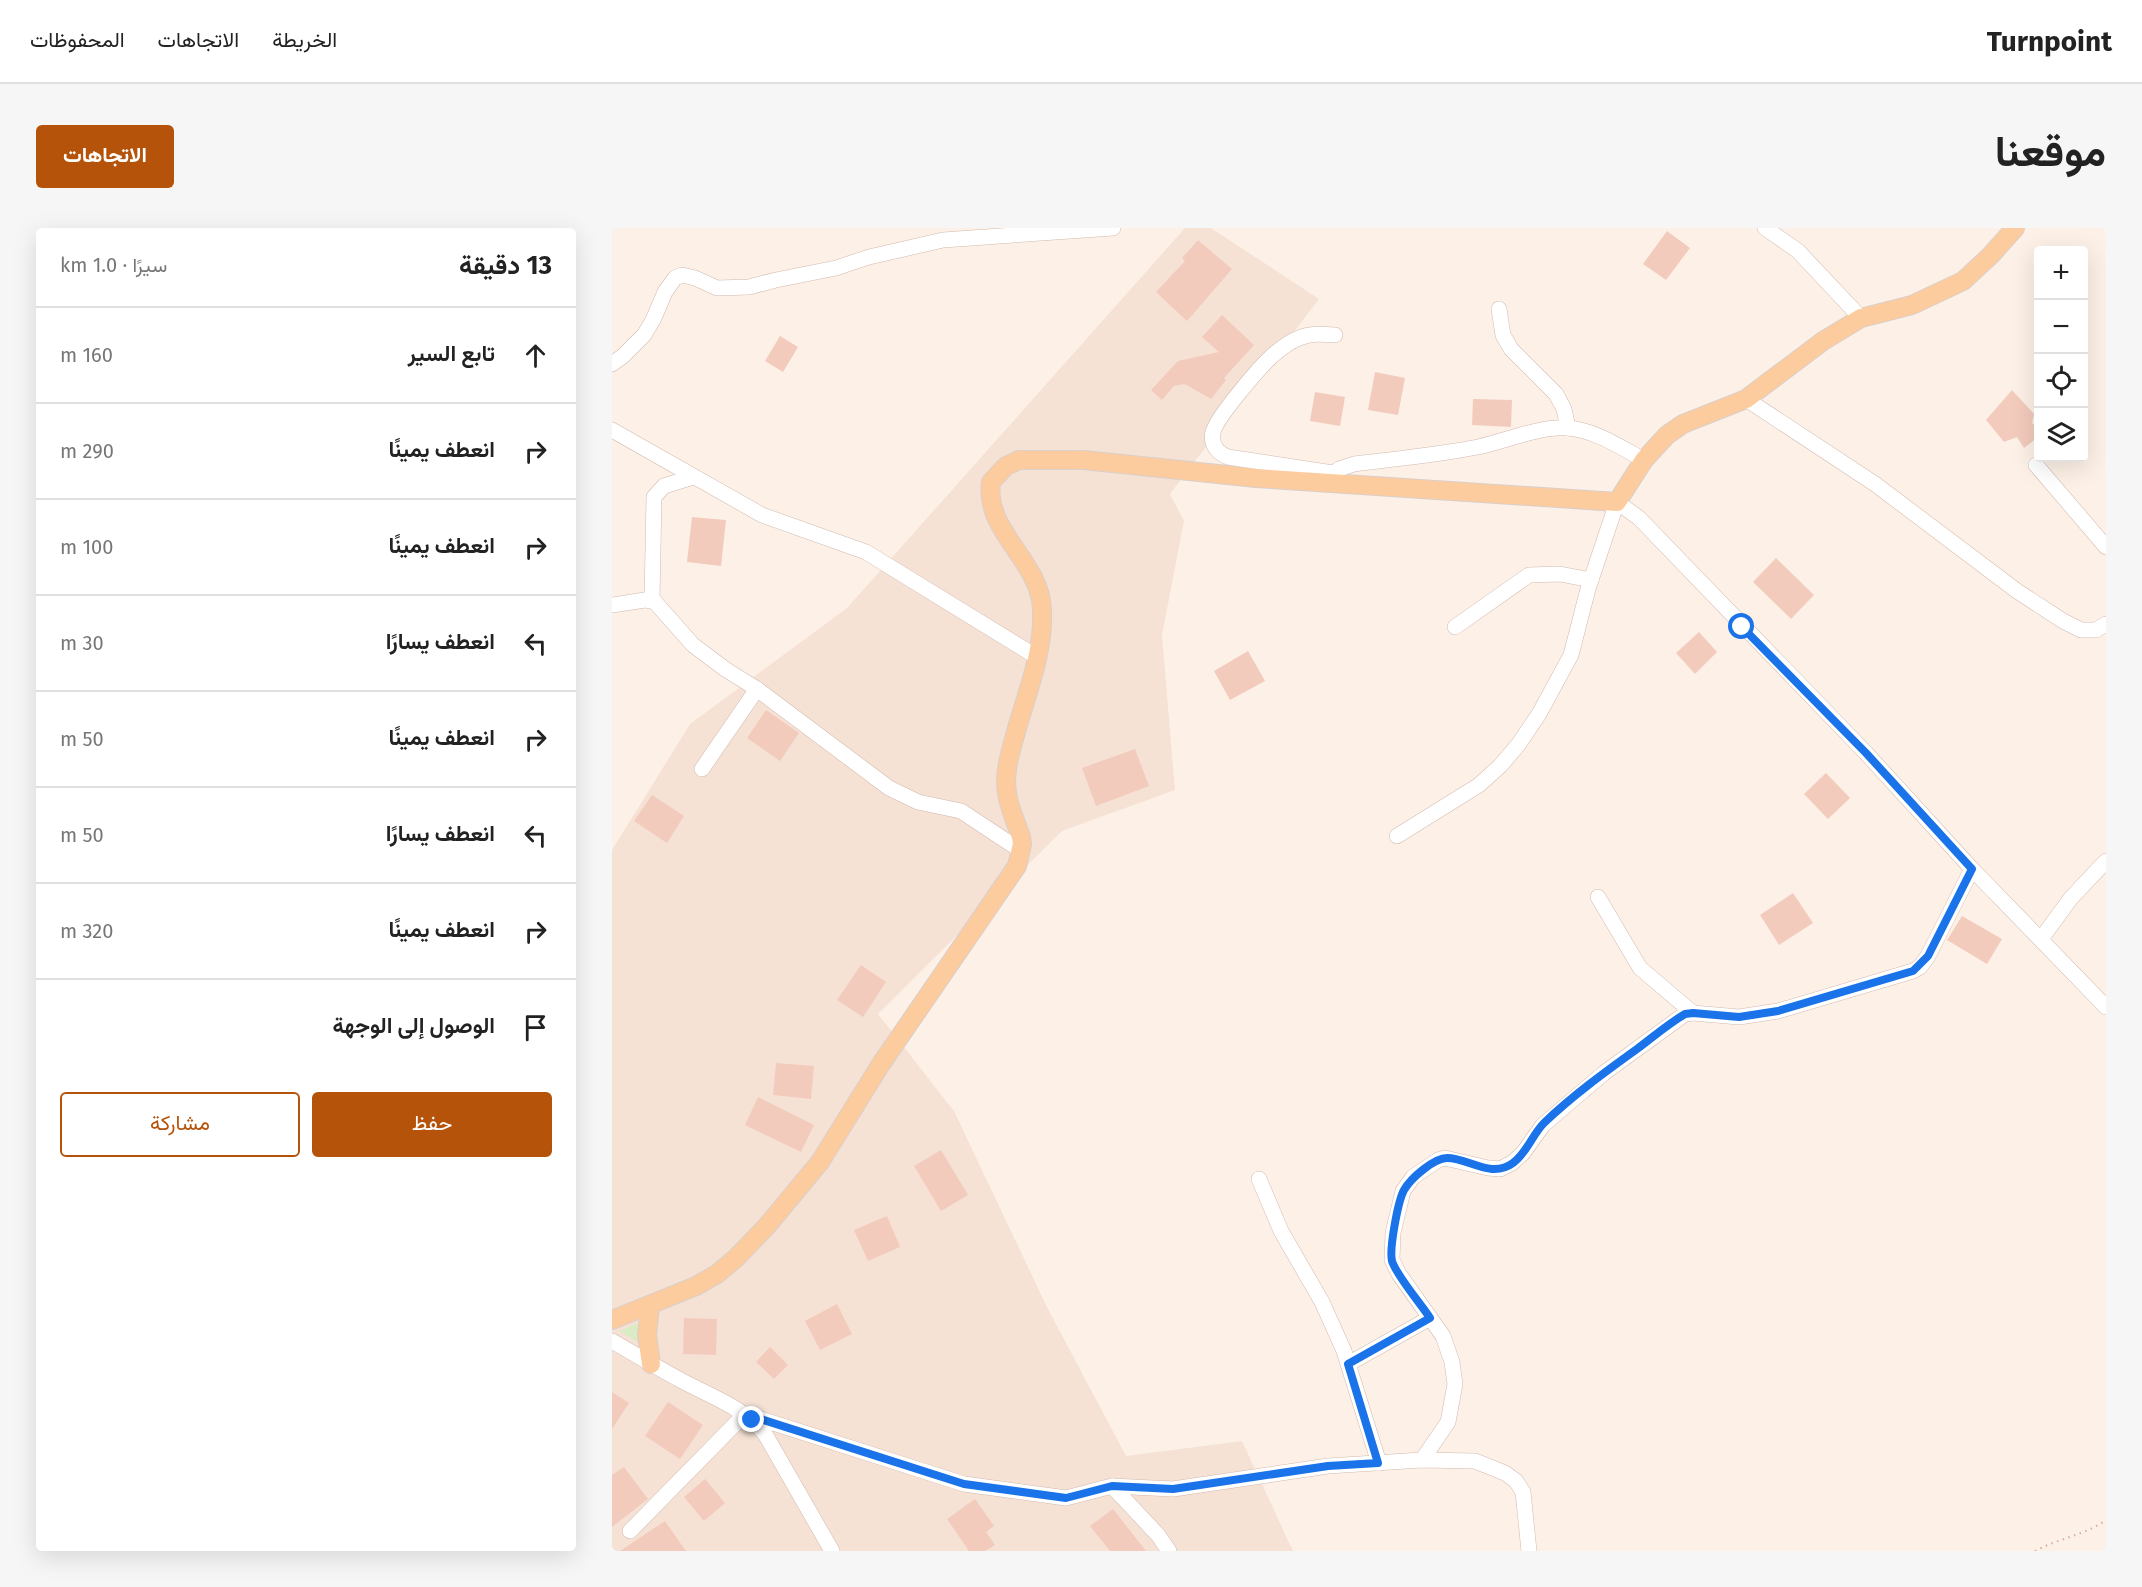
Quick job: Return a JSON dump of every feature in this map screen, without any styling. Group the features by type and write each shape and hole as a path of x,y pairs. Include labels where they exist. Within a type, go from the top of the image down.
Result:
{"main road":[{"path":"612,1320 696,1286 717,1274 766,1227 820,1162 881,1064 1017,866 1021,837 1007,792 1007,766 1042,637 1042,607 1032,575 995,518 990,503 991,482 1006,466 1019,460 1084,460 1256,478 1329,478 1617,502 1655,446 1683,424 1746,399 1823,341 1861,318 1912,304 1963,281 2015,228"},
{"path":"650,1305 647,1335 651,1364"}],"street":[{"path":"612,364 644,335 665,292 675,278 682,275 717,288 749,287 836,268 869,257 943,240 1113,228"},
{"path":"1765,228 1798,251 1861,318"},
{"path":"1499,309 1503,334 1511,349 1556,394 1564,409 1568,428"},
{"path":"1335,335 1312,334 1298,338 1284,346 1258,371 1228,409 1213,432 1216,449 1228,457 1329,478 1345,466 1354,464 1469,448 1550,429 1568,428 1600,437 1644,460"},
{"path":"1746,399 1875,484 2018,591 2063,621 2081,630 2096,630 2106,624"},
{"path":"612,430 762,515 866,552 1037,657"},
{"path":"2036,465 2106,547"},
{"path":"652,600 654,497 664,486 693,477"},
{"path":"1397,836 1479,785 1518,745 1539,714 1571,655 1591,580 1617,502 1639,518 1866,753 1972,869 2106,1007"},
{"path":"1455,627 1529,575 1560,574 1591,580"},
{"path":"612,605 652,600 662,607 682,636 693,645 725,669 757,688 889,788 918,802 961,811 1020,850"},
{"path":"702,769 757,688"},
{"path":"2041,939 2072,898 2106,861"},
{"path":"1422,1460 1448,1422 1455,1383 1452,1362 1443,1336 1399,1274 1392,1260 1393,1233 1403,1191 1413,1177 1438,1160 1445,1158 1500,1169 1512,1163 1523,1153 1543,1125 1604,1073 1678,1018 1693,1013 1739,1017 1778,1011 1913,971 1928,956 1972,869"},
{"path":"1598,897 1640,968 1693,1013"},
{"path":"1259,1179 1281,1231 1322,1302 1348,1364 1378,1463"},
{"path":"1348,1364 1430,1318"},
{"path":"612,1341 745,1414 964,1484 1066,1498 1112,1486 1173,1489 1328,1466 1422,1460 1475,1461 1505,1473 1516,1481 1523,1492 1529,1551"},
{"path":"630,1532 745,1414"},
{"path":"745,1414 765,1434 832,1551"},
{"path":"1112,1486 1169,1551"}],"path":[{"path":"2035,1551 2055,1541 2081,1535 2106,1520"}],"shaded area":[{"path":"1185,228 1211,228 1319,299 1170,494 1184,521 1162,635 1175,790 1062,831 878,1014 954,1111 1047,1307 1126,1456 1242,1441 1293,1551 612,1551 612,850 690,724 847,608"}],"green space":[{"path":"645,1320 645,1346 619,1331"}],"building":[{"path":"1667,231 1690,248 1666,280 1643,264"},
{"path":"1198,240 1232,269 1187,321 1156,292 1185,261 1182,258"},
{"path":"1222,315 1254,345 1224,378 1226,380 1211,399 1185,384 1174,386 1162,400 1151,390 1178,361 1219,352 1202,337"},
{"path":"780,336 798,347 783,372 765,361"},
{"path":"1375,372 1405,378 1398,415 1368,410"},
{"path":"2012,390 2034,414 2032,423 2034,440 2024,448 2017,437 2004,442 1986,420"},
{"path":"1315,392 1345,397 1340,426 1310,421"},
{"path":"1473,399 1512,400 1511,427 1472,425"},
{"path":"692,517 726,520 721,566 687,562"},
{"path":"1776,558 1814,595 1791,619 1753,582"},
{"path":"1699,632 1717,652 1695,674 1676,653"},
{"path":"1248,651 1265,681 1230,700 1214,671"},
{"path":"766,710 799,733 780,761 747,738"},
{"path":"1135,749 1149,786 1096,806 1082,768"},
{"path":"1826,773 1850,798 1828,819 1804,794"},
{"path":"652,795 684,816 667,843 634,821"},
{"path":"1793,893 1813,923 1779,945 1760,915"},
{"path":"1962,916 2002,939 1987,964 1947,940"},
{"path":"861,965 886,982 863,1017 837,1000"},
{"path":"776,1063 814,1066 811,1099 773,1095"},
{"path":"758,1097 814,1125 801,1152 745,1125"},
{"path":"941,1150 968,1195 941,1211 914,1166"},
{"path":"887,1216 900,1247 868,1261 854,1230"},
{"path":"837,1304 852,1334 820,1350 805,1321"},
{"path":"684,1318 717,1319 716,1355 683,1354"},
{"path":"770,1347 788,1365 774,1379 756,1362"},
{"path":"612,1392 629,1403 612,1429"},
{"path":"668,1402 703,1425 680,1459 645,1436"},
{"path":"624,1467 648,1499 612,1527 612,1475"},
{"path":"705,1479 725,1503 704,1521 684,1497"},
{"path":"975,1499 994,1526 986,1532 995,1545 985,1551 969,1551 947,1519"},
{"path":"1113,1509 1146,1551 1110,1551 1090,1526"},
{"path":"665,1521 686,1551 620,1551"}],"route":[{"path":"752,1420 745,1414 964,1484 1066,1498 1112,1486 1173,1489 1328,1466 1378,1463 1348,1364 1430,1318 1399,1274 1392,1260 1393,1233 1403,1191 1413,1177 1438,1160 1445,1158 1500,1169 1512,1163 1523,1153 1543,1125 1604,1073 1685,1014 1739,1017 1778,1011 1913,971 1920,967 1928,956 1972,869 1866,753 1742,627"}]}
